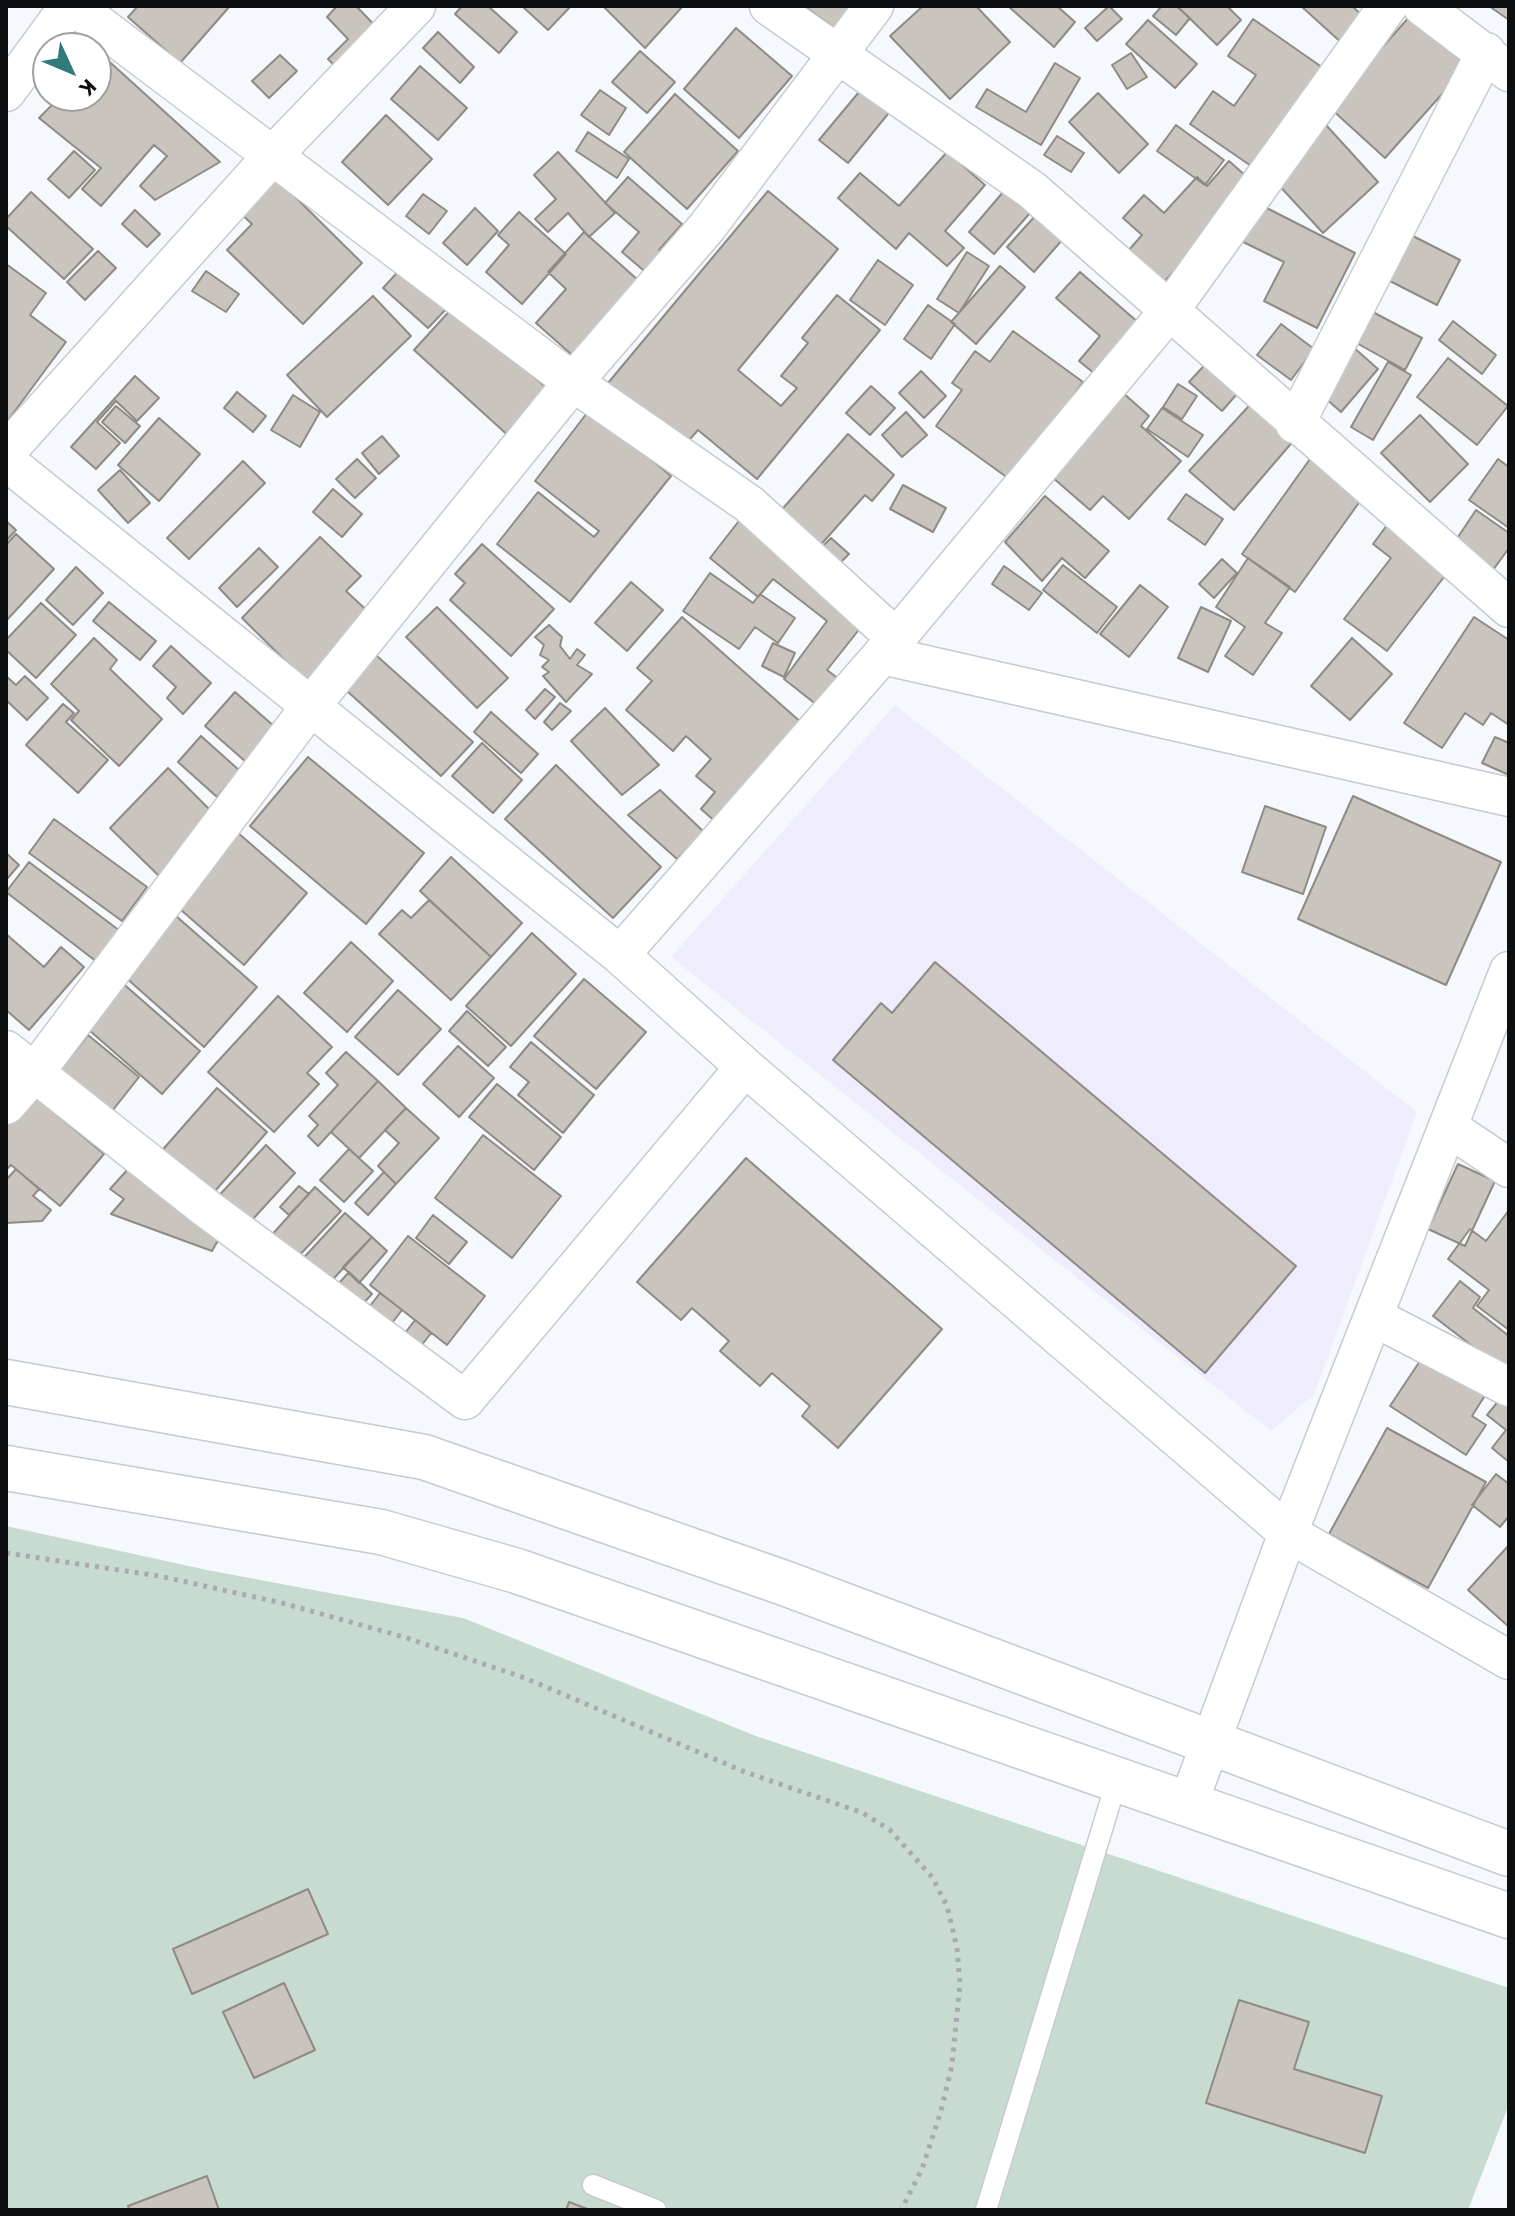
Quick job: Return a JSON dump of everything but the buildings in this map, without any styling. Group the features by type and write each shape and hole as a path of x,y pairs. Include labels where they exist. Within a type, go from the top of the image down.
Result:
{"street":[{"path":"6,92 72,6 274,154 573,382 749,504 889,646 1509,797"},
{"path":"6,452 274,154 416,6"},
{"path":"769,6 1032,190 1295,424 1509,608"},
{"path":"6,1105 20,1061 573,382 707,227 835,53 874,6"},
{"path":"620,955 889,646 1170,310 1388,6"},
{"path":"1295,424 1498,62 1422,6"},
{"path":"6,461 620,955 745,1067 1288,1533 1509,1660"},
{"path":"1188,1804 1288,1533 1509,971"},
{"path":"20,1061 206,1208 465,1400 745,1067"},
{"path":"1448,1127 1509,1168"},
{"path":"1374,1317 1509,1387"},
{"path":"6,1382 424,1457 787,1584 1509,1854"},
{"path":"6,1468 381,1532 652,1615 1509,1916"}],"lane":[{"path":"986,2210 1117,1780"},
{"path":"593,2185 656,2210"}],"path":[{"path":"6,1553 159,1576 282,1603 404,1637 525,1678 745,1772 863,1813 890,1830 926,1868 947,1906 956,1937 960,1983 954,2049 941,2111 922,2169 901,2210"}],"shaded area":[{"path":"895,705 1417,1112 1314,1395 1271,1431 671,957"}],"green space":[{"path":"6,1526 207,1570 463,1618 756,1736 1509,1988 1509,2104 1468,2210 6,2210"}]}
